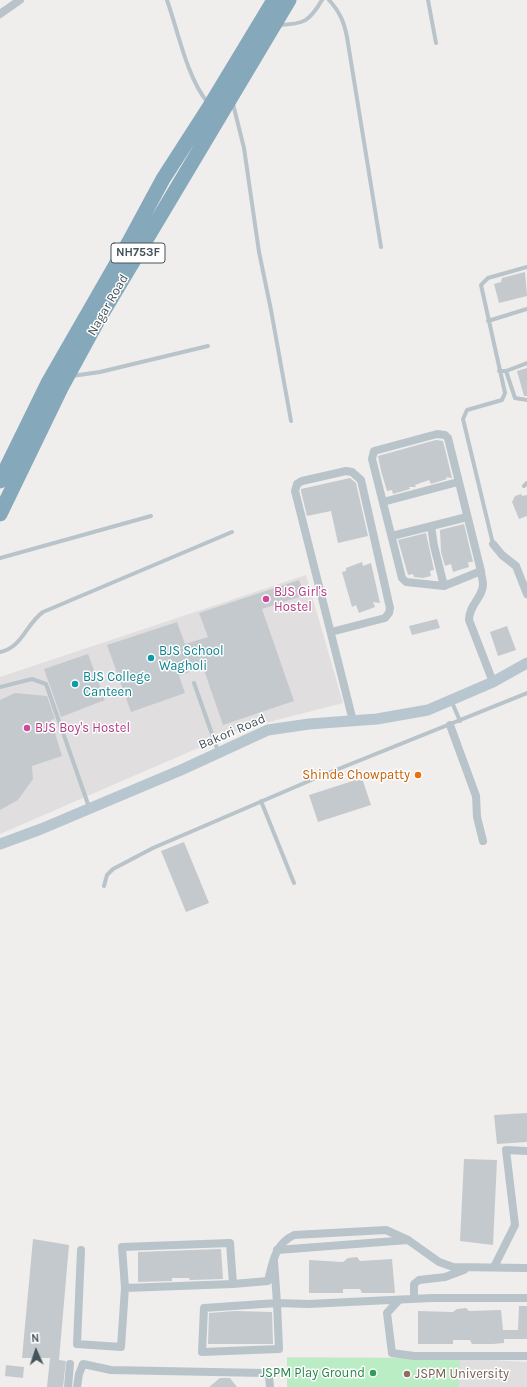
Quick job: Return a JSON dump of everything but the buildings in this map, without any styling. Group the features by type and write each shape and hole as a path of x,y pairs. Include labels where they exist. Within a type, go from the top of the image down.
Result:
{"highway":[{"name":"Nagar Road","path":"0,481 48,383 129,242 163,179 210,106 274,0"},
{"name":"Nagar Road","path":"0,514 67,376 97,322 289,0"}],"street":[{"path":"0,14 20,0"},
{"path":"480,571 444,586 406,582 402,578 372,459 374,451 437,434 445,435 458,482 480,571 483,585 481,593 469,612 469,620 493,682"},
{"path":"331,632 386,618 390,608 360,480 352,472 346,471 302,481 296,484 295,490 353,721"},
{"path":"383,502 458,482"},
{"path":"392,536 467,518"},
{"path":"431,526 434,546 444,586"},
{"path":"493,544 497,550 516,566 527,594"},
{"name":"Bakori Road","path":"0,844 41,829 268,730 309,724 406,715 428,710 493,682 527,664"},
{"path":"450,725 476,796 477,817 483,841"},
{"path":"494,1267 515,1225 506,1150 527,1151"},
{"path":"125,1288 233,1284 268,1281 278,1250 284,1240 294,1235 386,1230 408,1240 439,1262 453,1267 527,1268"},
{"path":"278,1250 408,1240"},
{"path":"81,1250 77,1344 122,1347 125,1288 122,1247 230,1243 233,1284"},
{"path":"274,1261 277,1303 279,1350 202,1352 204,1308 277,1303 399,1300 414,1298 527,1298"},
{"path":"414,1298 414,1284 419,1280 445,1277 469,1268"},
{"path":"399,1300 387,1313 392,1353 414,1356 527,1356"},
{"path":"68,1387 70,1364"},
{"path":"77,1387 79,1374 83,1364 111,1370 264,1373 269,1376 270,1387"}],"lane":[{"path":"167,0 198,87 210,106"},
{"path":"275,25 304,22 313,15 322,0"},
{"path":"329,0 337,9 343,20 347,37 381,247"},
{"path":"428,0 436,43"},
{"path":"231,98 244,148 258,252 271,310 291,421"},
{"path":"493,544 464,419 467,410 502,400 505,393 481,285 484,280 527,267"},
{"path":"488,321 527,309"},
{"path":"67,376 100,372 208,346"},
{"path":"500,371 506,371 527,363"},
{"path":"506,371 515,398 527,400"},
{"path":"0,558 151,516"},
{"path":"0,652 15,646 35,618 42,612 232,532"},
{"path":"0,687 32,679 46,684 89,808"},
{"path":"194,684 219,752"},
{"path":"104,886 107,875 119,865 153,848 261,801 527,694"},
{"path":"451,700 460,721"},
{"path":"261,801 294,883"}],"shaded area":[{"path":"306,575 343,703 242,729 0,834 0,677"},
{"name":"JSPM Play Ground","path":"287,1357 460,1358 527,1362 527,1387 287,1387"}],"green space":[{"name":"JSPM Play Ground","path":"287,1358 460,1358 459,1387 287,1387"}],"place":[{"name":"BJS Girl's Hostel","path":"266,599"},
{"name":"BJS School Wagholi","path":"151,658"},
{"name":"BJS College Canteen","path":"75,684"},
{"name":"BJS Boy's Hostel","path":"27,728"},
{"name":"Shinde Chowpatty","path":"418,775"},
{"name":"JSPM Play Ground","path":"373,1373"},
{"name":"JSPM University","path":"407,1374"}]}
